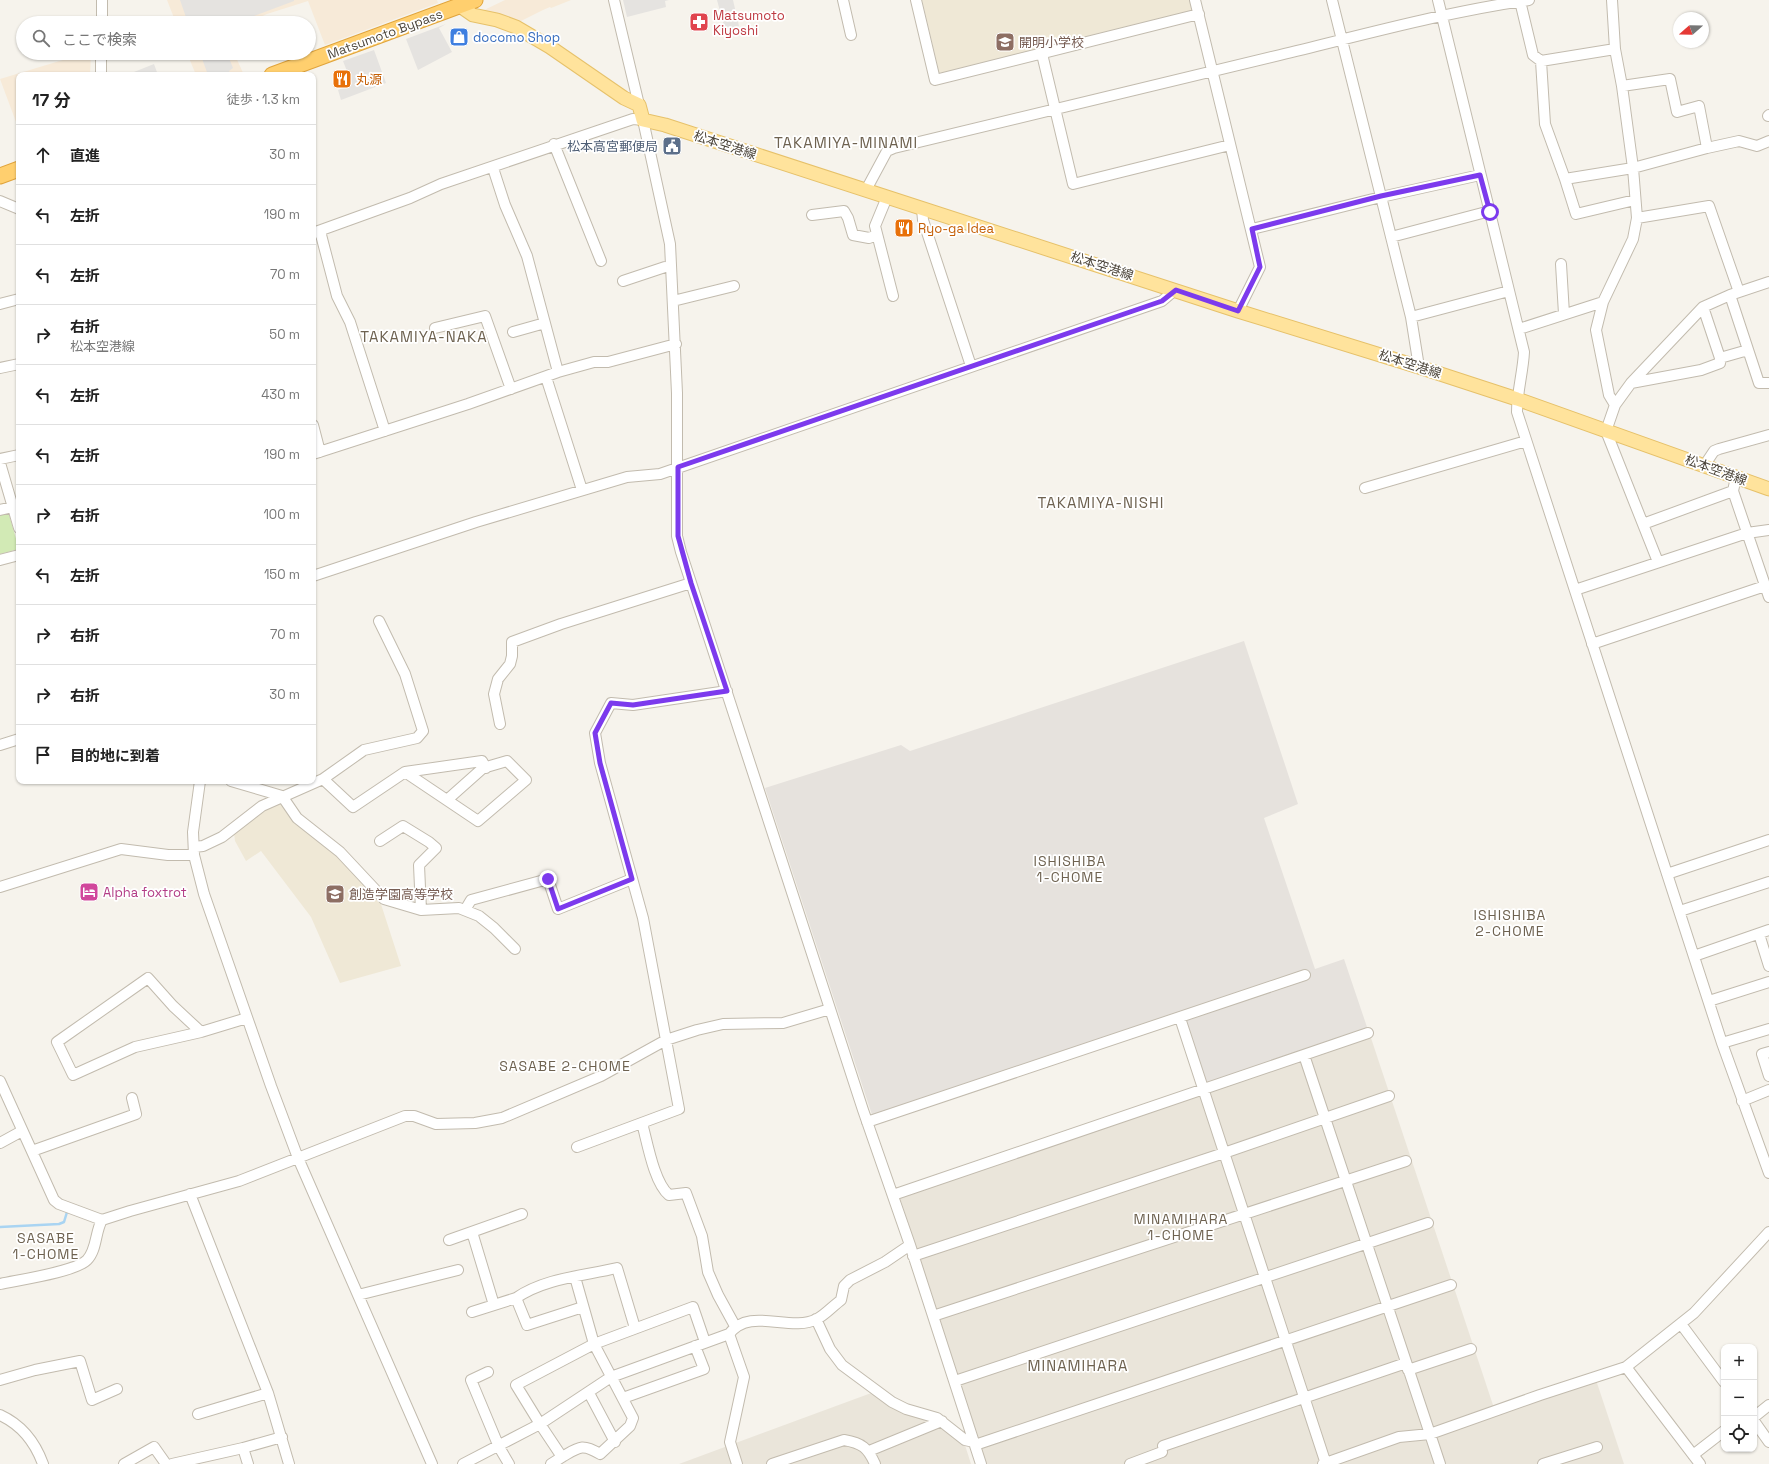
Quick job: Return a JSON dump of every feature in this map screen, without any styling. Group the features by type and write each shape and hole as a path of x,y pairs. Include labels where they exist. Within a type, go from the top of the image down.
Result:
{"highway":[{"name":"Matsumoto Bypass","path":"316,59 475,0"},
{"name":"Matsumoto Bypass","path":"280,72 313,60"},
{"path":"0,176 16,170"}],"main road":[{"path":"460,6 472,15 497,20 516,27 550,46 624,98 639,104 643,120"},
{"name":"松本空港線","path":"643,120 665,125 1238,311 1517,399 1769,489"}],"street":[{"path":"102,0 102,16"},
{"path":"614,0 639,104"},
{"path":"843,0 851,35"},
{"path":"916,0 935,80 1199,14"},
{"path":"1195,0 1252,229 1260,267 1238,311"},
{"path":"1332,0 1411,317 1419,367"},
{"path":"1438,0 1519,329 1524,358 1517,399 1517,412 1722,1043 1769,1173"},
{"path":"1612,0 1615,49 1622,86 1633,168 1637,218 1633,239 1603,302 1596,330 1609,395 1615,405"},
{"path":"866,190 887,151 1442,15 1525,1 1533,55 1540,61 1546,124 1576,214 1635,200"},
{"path":"1540,61 1615,49"},
{"path":"1042,54 1072,184 1230,145"},
{"path":"101,60 101,72"},
{"path":"1622,86 1670,79 1677,112 1700,106 1707,148"},
{"path":"385,431 350,322 337,296 316,232 410,198 441,184 493,168 554,144 632,119 643,120 670,244 676,344 678,536 691,583 830,1009 910,1244 981,1464"},
{"path":"1565,179 1633,168 1707,148 1740,141 1757,146 1769,141"},
{"path":"554,144 601,261"},
{"path":"493,168 505,205 516,226 527,256 558,372"},
{"path":"1252,229 1381,196 1480,175"},
{"path":"887,197 875,226 892,296"},
{"path":"0,201 16,208"},
{"path":"1637,218 1709,206 1735,293 1748,350 1759,383 1769,383"},
{"path":"922,209 923,220 971,366"},
{"path":"812,215 844,211 848,218 853,235 869,238 877,235"},
{"path":"1391,237 1490,212"},
{"path":"1561,264 1564,314"},
{"path":"623,281 665,267"},
{"path":"1658,562 1606,431 1615,405 1631,383 1703,307 1735,293 1769,282"},
{"path":"673,301 734,286"},
{"path":"316,575 448,531 582,490 627,477 660,474 1162,301 1176,290"},
{"path":"1411,317 1509,291"},
{"path":"0,304 16,300"},
{"path":"1519,329 1603,302"},
{"path":"1631,383 1702,370 1720,363 1720,358 1703,307"},
{"path":"435,328 484,316 511,389"},
{"path":"513,332 545,323"},
{"path":"316,453 511,389 558,372 594,362 608,362 676,344"},
{"path":"1720,358 1748,350"},
{"path":"0,368 16,365"},
{"path":"546,377 582,490"},
{"path":"1704,466 1714,451 1718,449 1769,435"},
{"path":"1365,488 1526,440"},
{"path":"0,459 16,456"},
{"path":"0,463 16,518"},
{"path":"1736,477 1733,491 1769,597"},
{"path":"1643,524 1733,491"},
{"path":"0,510 13,507"},
{"path":"1575,590 1747,533 1769,530"},
{"path":"0,560 16,556"},
{"path":"500,724 494,694 498,679 510,664 512,656 512,642 561,624 691,583"},
{"path":"1592,644 1765,586"},
{"path":"316,782 323,779 364,750 417,738 423,731 405,674 379,621"},
{"path":"577,1147 679,1109 643,918 600,763 595,733 611,703 633,705 727,691"},
{"path":"0,744 16,740"},
{"path":"323,779 353,807 405,772 482,761 486,768"},
{"path":"405,772 478,821 526,780 507,761 483,768 447,800"},
{"path":"200,784 193,832 194,851 204,894 298,1158 432,1464"},
{"path":"241,784 282,796 297,818 340,852 384,898 421,910 459,908 465,910 479,916 494,928 515,949"},
{"path":"0,887 121,849 168,855 194,851 222,837 262,806 311,784"},
{"path":"380,840 403,826 436,848 419,865 421,910"},
{"path":"1667,874 1769,840"},
{"path":"465,910 471,900 548,879 558,909 632,879"},
{"path":"1680,911 1769,882"},
{"path":"1694,956 1764,932 1769,966"},
{"path":"868,1122 1305,975"},
{"path":"201,1032 173,1006 148,978 57,1042 73,1075 135,1047 201,1032 247,1018"},
{"path":"1709,1001 1769,982"},
{"path":"0,1081 54,1200 59,1204 102,1220 240,1181 405,1116 414,1116 436,1124 475,1123 502,1118 601,1076 666,1040 697,1030 724,1024 783,1023 830,1009"},
{"path":"1180,1018 1325,1464 1399,1437 1430,1434 1626,1367 1694,1313 1769,1232"},
{"path":"1722,1043 1769,1028"},
{"path":"893,1195 1368,1033"},
{"path":"1769,1052 1762,1054 1769,1076"},
{"path":"1304,1055 1440,1464"},
{"path":"1742,1101 1769,1090"},
{"path":"913,1256 1224,1153 1324,1117 1389,1096"},
{"path":"32,1151 136,1114 132,1098"},
{"path":"642,1123 658,1180 664,1191 669,1195 686,1193 702,1236 708,1272 732,1330 744,1376 730,1442 737,1464"},
{"path":"0,1143 22,1131"},
{"path":"933,1316 1406,1161"},
{"path":"190,1194 268,1393 290,1464"},
{"path":"449,1240 522,1214"},
{"path":"0,1284 72,1268 86,1261 92,1250 98,1226 102,1220"},
{"path":"955,1381 1428,1223"},
{"path":"472,1232 494,1305"},
{"path":"463,1464 499,1447 540,1424 611,1377 695,1346 759,1320 794,1324 816,1320 841,1300 844,1286 850,1280 885,1262 910,1244"},
{"path":"472,1312 516,1298 530,1289 617,1268 635,1328"},
{"path":"358,1296 458,1270"},
{"path":"551,1464 579,1447 588,1446 600,1454 615,1442 630,1426 633,1418 594,1344 582,1307 575,1277"},
{"path":"816,1320 830,1349 842,1365 899,1405 942,1421 965,1440 974,1444 1286,1341 1451,1284"},
{"path":"516,1298 527,1325 582,1307"},
{"path":"562,1457 516,1385 594,1344 693,1307 705,1342"},
{"path":"1680,1324 1722,1380"},
{"path":"623,1398 704,1369 695,1346"},
{"path":"1130,1464 1162,1449 1304,1397 1471,1349"},
{"path":"0,1380 35,1370 80,1361 92,1400 117,1389"},
{"path":"1626,1367 1694,1454 1700,1464"},
{"path":"488,1372 471,1380 499,1447 510,1464"},
{"path":"198,1414 268,1393"},
{"path":"589,1393 615,1442"},
{"path":"1755,1416 1769,1405"},
{"path":"0,1415 13,1421 26,1433 38,1450 43,1464"},
{"path":"869,1451 942,1421"},
{"path":"1757,1425 1769,1442"},
{"path":"1694,1454 1721,1433"},
{"path":"172,1464 243,1448 282,1437"},
{"path":"772,1464 844,1440 855,1442 869,1451 875,1464"},
{"path":"124,1464 154,1447 166,1464"},
{"path":"1545,1464 1597,1447"},
{"path":"243,1448 248,1464"}],"shaded area":[{"path":"167,0 437,0 438,3 325,45 316,22 316,16 314,16 308,1 263,16 173,16"},
{"path":"180,0 294,0 254,16 186,16"},
{"path":"505,0 571,0 551,8 550,7 517,23 480,12"},
{"path":"623,0 669,0 665,1 666,7 627,17"},
{"path":"717,0 733,0 739,26 725,30"},
{"name":"開明小学校","path":"922,0 1192,0 1195,13 947,75 939,72"},
{"path":"446,24 439,28 452,52 418,70 406,39"},
{"path":"374,50 386,83 341,100 338,90 352,84 343,61"},
{"path":"63,60 91,60 90,72 23,72"},
{"path":"190,60 237,60 243,72 195,72"},
{"path":"203,60 230,60 233,68 230,72 207,72"},
{"path":"154,64 157,72 134,72"},
{"path":"16,74 16,122 0,79"},
{"path":"1244,641 1298,804 1264,818 1315,969 1344,959 1368,1030 1207,1083 1183,1014 873,1118 765,788 901,745 910,751"},
{"name":"創造学園高等学校","path":"282,803 351,867 379,898 401,966 340,983 311,917 261,851 246,861 235,841 234,833 268,808"},
{"path":"1370,1035 1494,1408 1596,1380 1624,1464 986,1464 899,1195"},
{"path":"874,1392 928,1417 964,1442 971,1464 679,1464"}],"green space":[{"path":"8,511 16,539 16,550 0,554 0,513"}],"waterway":[{"path":"0,1227 59,1224 64,1222 67,1212"}],"place":[{"name":"Matsumoto Kiyoshi","path":"699,22"},
{"name":"docomo Shop","path":"459,37"},
{"name":"開明小学校","path":"1005,42"},
{"name":"丸源","path":"342,79"},
{"name":"松本高宮郵便局","path":"672,146"},
{"name":"Ryo-ga Idea","path":"904,228"},
{"name":"Alpha foxtrot","path":"89,892"},
{"name":"創造学園高等学校","path":"335,894"}],"district":[{"name":"TAKAMIYA-MINAMI","path":"846,142"},
{"name":"TAKAMIYA-NAKA","path":"424,336"},
{"name":"TAKAMIYA-NISHI","path":"1101,502"},
{"name":"ISHISHIBA 1-CHOME","path":"1070,870"},
{"name":"ISHISHIBA 2-CHOME","path":"1510,924"},
{"name":"SASABE 2-CHOME","path":"565,1066"},
{"name":"MINAMIHARA 1-CHOME","path":"1181,1228"},
{"name":"SASABE 1-CHOME","path":"46,1246"},
{"name":"MINAMIHARA","path":"1078,1365"}],"route":[{"path":"548,879 558,909 632,879 600,763 595,733 611,703 633,705 727,691 681,552 678,536 678,467 1162,301 1176,290 1238,311 1260,267 1252,229 1381,196 1480,175 1490,212"}]}
